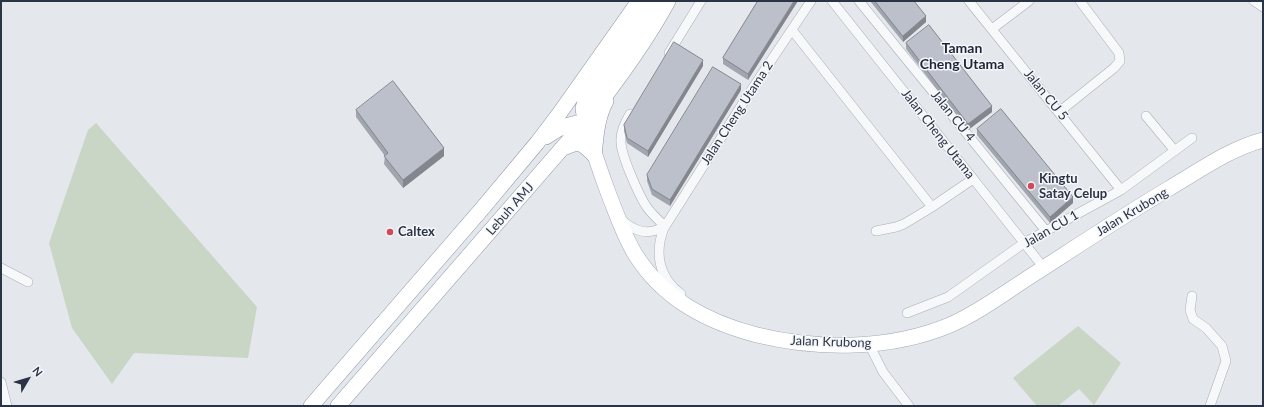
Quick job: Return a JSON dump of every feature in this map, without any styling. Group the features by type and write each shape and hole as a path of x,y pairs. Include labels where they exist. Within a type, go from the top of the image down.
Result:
{"main road":[{"name":"Lebuh AMJ","path":"311,406 537,143 639,1"},
{"name":"Jalan Krubong","path":"652,1 619,54 587,96 583,108 585,122 594,155 617,216 634,253 652,277 675,298 708,319 741,330 776,339 811,343 869,344 909,337 952,324 1044,268 1097,232 1205,167 1235,150 1251,143 1263,140"},
{"name":"Lebuh AMJ","path":"338,406 585,122 645,40 668,1"},
{"path":"594,155 597,130 603,106 625,69"},
{"path":"537,143 558,128 568,124 585,122"},
{"path":"561,149 574,143 584,145 594,155"}],"street":[{"path":"663,62 701,1"},
{"name":"Jalan Cheng Utama 2","path":"708,319 699,307 676,290 664,273 658,246 665,226 750,92 811,1"},
{"name":"Jalan Cheng Utama","path":"832,1 1044,268"},
{"name":"Jalan CU 4","path":"859,1 1046,231"},
{"name":"Jalan CU 5","path":"969,1 1121,190"},
{"path":"992,30 1029,1"},
{"path":"1059,112 1114,68 1120,61 1119,53 1080,1"},
{"path":"1254,1 1263,6"},
{"path":"792,30 932,207"},
{"path":"617,216 631,227 646,232 661,229 665,226 646,205 622,150 621,137 623,126 635,106"},
{"path":"1146,116 1175,151"},
{"name":"Jalan CU 1","path":"907,313 948,297 1024,243 1121,190 1192,138"},
{"path":"876,231 896,227 932,207 973,179"},
{"path":"1,268 28,282"},
{"path":"1192,296 1190,310 1193,319 1206,328 1222,346 1226,361 1210,406"},
{"path":"869,344 883,372 909,406"},
{"path":"1,382 7,406"}],"green space":[{"path":"96,123 257,307 248,358 134,353 112,384 72,328 49,243 88,130"},
{"path":"1078,326 1121,363 1094,405 1079,389 1058,406 1037,406 1013,378"}],"building":[{"path":"758,1 794,1 748,74 723,58"},
{"path":"875,1 914,1 926,16 903,36"},
{"path":"929,25 992,106 968,124 906,43"},
{"path":"674,42 703,60 648,151 627,138 624,125"},
{"path":"713,67 741,84 670,200 652,189 647,175"},
{"path":"393,81 444,148 403,180 384,156 388,153 356,110"},
{"path":"1001,109 1073,197 1050,217 977,129"}],"place":[{"name":"Kingtu Satay Celup","path":"1031,186"},
{"name":"Caltex","path":"390,232"}],"district":[{"name":"Taman Cheng Utama","path":"962,56"}]}
